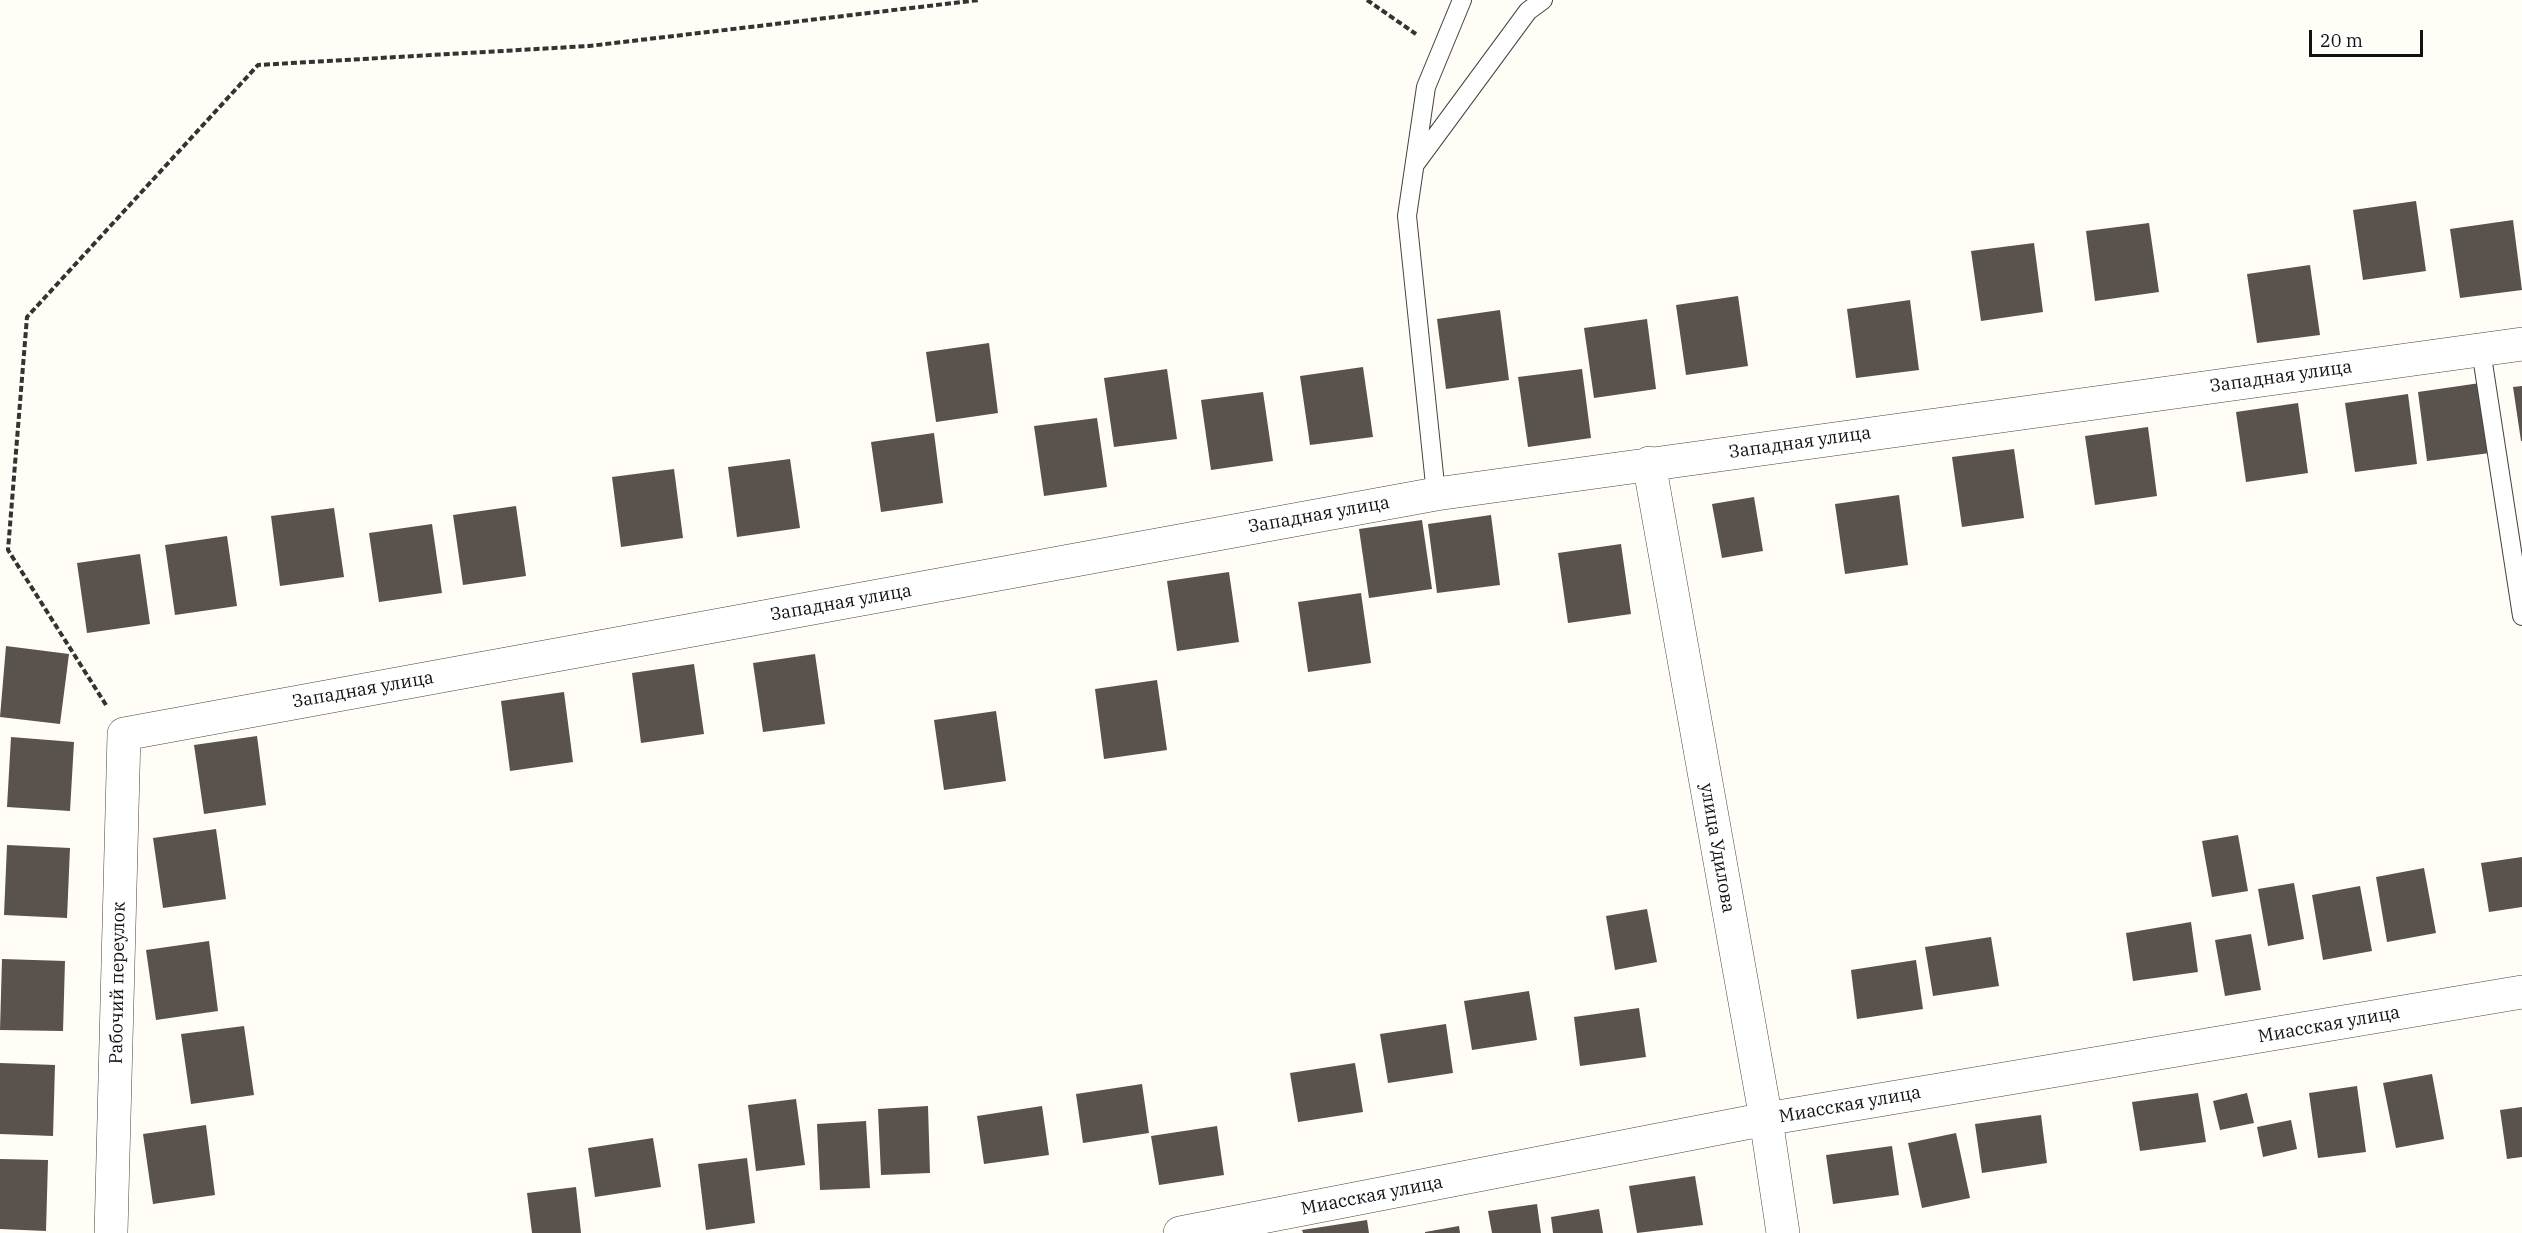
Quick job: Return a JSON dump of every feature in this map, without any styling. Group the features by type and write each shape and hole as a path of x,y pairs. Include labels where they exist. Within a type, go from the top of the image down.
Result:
{"street":[{"name":"Западная улица","path":"124,734 1436,494 2522,344"},
{"name":"улица Удилова","path":"1649,463 1766,1119 1783,1233"},
{"name":"Рабочий переулок","path":"111,1233 124,734"},
{"name":"Миасская улица","path":"1180,1233 1766,1119 2522,992"}],"lane":[{"path":"1436,494 1407,216 1426,87 1462,0"},
{"path":"1414,165 1528,11 1543,0"},
{"path":"2481,350 2522,616"}],"path":[{"path":"124,734 8,550 27,317 258,65 589,46 979,0"},
{"path":"1368,0 1441,50"}],"building":[{"path":"2416,201 2426,271 2363,280 2353,210"},
{"path":"2513,220 2522,290 2460,298 2450,229"},
{"path":"2149,223 2159,292 2095,301 2086,231"},
{"path":"2034,243 2043,312 1981,321 1971,251"},
{"path":"2310,265 2320,335 2257,343 2247,274"},
{"path":"1738,296 1748,366 1686,375 1676,305"},
{"path":"1910,300 1919,370 1856,378 1847,309"},
{"path":"1500,310 1509,380 1446,389 1437,319"},
{"path":"1647,319 1656,389 1594,398 1584,328"},
{"path":"989,343 998,413 936,422 926,352"},
{"path":"1363,367 1373,437 1310,445 1300,376"},
{"path":"1167,369 1177,439 1114,447 1104,378"},
{"path":"1582,369 1591,438 1528,447 1518,377"},
{"path":"2480,383 2490,453 2427,461 2418,392"},
{"path":"2522,386 2522,441 2521,441 2513,387"},
{"path":"1263,392 1273,461 1211,470 1201,400"},
{"path":"2408,394 2417,464 2355,472 2345,403"},
{"path":"2298,403 2308,473 2246,482 2236,412"},
{"path":"1097,418 1107,487 1044,496 1034,426"},
{"path":"2148,427 2157,496 2095,505 2085,436"},
{"path":"934,433 943,503 881,512 871,442"},
{"path":"2014,449 2024,518 1962,527 1952,457"},
{"path":"790,459 800,528 737,537 728,467"},
{"path":"674,469 683,538 621,547 612,477"},
{"path":"1899,495 1908,565 1845,574 1835,504"},
{"path":"1754,497 1763,551 1722,558 1712,504"},
{"path":"516,506 526,576 463,585 453,515"},
{"path":"334,508 344,577 280,586 271,516"},
{"path":"1491,515 1500,585 1437,593 1428,524"},
{"path":"1422,520 1432,589 1369,598 1359,529"},
{"path":"432,524 442,593 379,602 369,533"},
{"path":"227,536 237,606 175,615 165,545"},
{"path":"1621,544 1631,614 1568,623 1558,553"},
{"path":"140,554 150,624 87,633 77,563"},
{"path":"1229,572 1239,642 1177,651 1167,581"},
{"path":"1361,593 1371,663 1308,672 1298,602"},
{"path":"6,646 69,654 60,724 0,717"},
{"path":"815,654 825,724 763,732 753,663"},
{"path":"694,664 704,734 641,743 632,673"},
{"path":"1157,680 1167,750 1104,759 1095,689"},
{"path":"564,692 573,762 510,771 501,701"},
{"path":"996,711 1006,781 944,790 934,720"},
{"path":"257,736 266,805 204,814 194,745"},
{"path":"11,737 74,742 70,811 7,807"},
{"path":"216,829 226,899 163,908 153,838"},
{"path":"2238,835 2248,891 2212,897 2202,841"},
{"path":"7,845 70,848 67,918 4,915"},
{"path":"2522,857 2522,907 2489,912 2481,863"},
{"path":"2424,868 2436,933 2387,942 2376,877"},
{"path":"2294,883 2304,939 2268,946 2258,889"},
{"path":"2360,886 2372,951 2323,960 2312,895"},
{"path":"1647,909 1657,962 1615,970 1606,916"},
{"path":"2191,922 2198,972 2133,981 2126,933"},
{"path":"2251,934 2261,990 2225,996 2215,940"},
{"path":"1991,937 1999,986 1933,996 1925,947"},
{"path":"209,941 218,1011 156,1020 146,950"},
{"path":"2,959 65,961 63,1031 0,1030"},
{"path":"1916,960 1923,1009 1857,1019 1851,970"},
{"path":"1529,991 1537,1040 1472,1050 1464,1001"},
{"path":"1639,1008 1646,1057 1580,1066 1574,1017"},
{"path":"1446,1024 1453,1073 1388,1083 1380,1034"},
{"path":"244,1026 254,1095 191,1104 181,1034"},
{"path":"0,1063 55,1065 53,1136 0,1134"},
{"path":"1355,1063 1363,1112 1298,1122 1290,1073"},
{"path":"2432,1074 2444,1139 2396,1148 2383,1083"},
{"path":"1142,1084 1149,1133 1083,1143 1076,1094"},
{"path":"2357,1086 2366,1152 2318,1158 2309,1093"},
{"path":"2198,1093 2206,1142 2140,1151 2132,1102"},
{"path":"2247,1093 2254,1123 2220,1130 2213,1101"},
{"path":"796,1099 805,1165 756,1171 748,1105"},
{"path":"928,1106 930,1173 881,1175 878,1109"},
{"path":"1042,1106 1049,1155 984,1164 977,1116"},
{"path":"2522,1107 2522,1157 2507,1159 2500,1110"},
{"path":"2041,1115 2047,1163 1982,1173 1975,1124"},
{"path":"2291,1120 2297,1149 2263,1157 2257,1127"},
{"path":"866,1121 870,1188 820,1190 817,1124"},
{"path":"206,1125 215,1195 153,1204 143,1134"},
{"path":"1217,1126 1224,1175 1159,1185 1151,1136"},
{"path":"1956,1133 1970,1198 1922,1208 1908,1143"},
{"path":"653,1138 661,1187 595,1197 588,1148"},
{"path":"1892,1146 1899,1195 1833,1204 1826,1155"},
{"path":"747,1158 755,1223 706,1230 698,1164"},
{"path":"0,1159 48,1160 46,1231 0,1229"},
{"path":"1695,1176 1703,1225 1637,1233 1629,1186"},
{"path":"576,1187 581,1233 532,1233 527,1193"},
{"path":"1537,1204 1541,1233 1492,1233 1488,1211"},
{"path":"1599,1209 1603,1233 1553,1233 1551,1217"},
{"path":"1367,1220 1369,1233 1303,1233 1302,1230"},
{"path":"1459,1226 1460,1233 1425,1233 1425,1232"}]}
